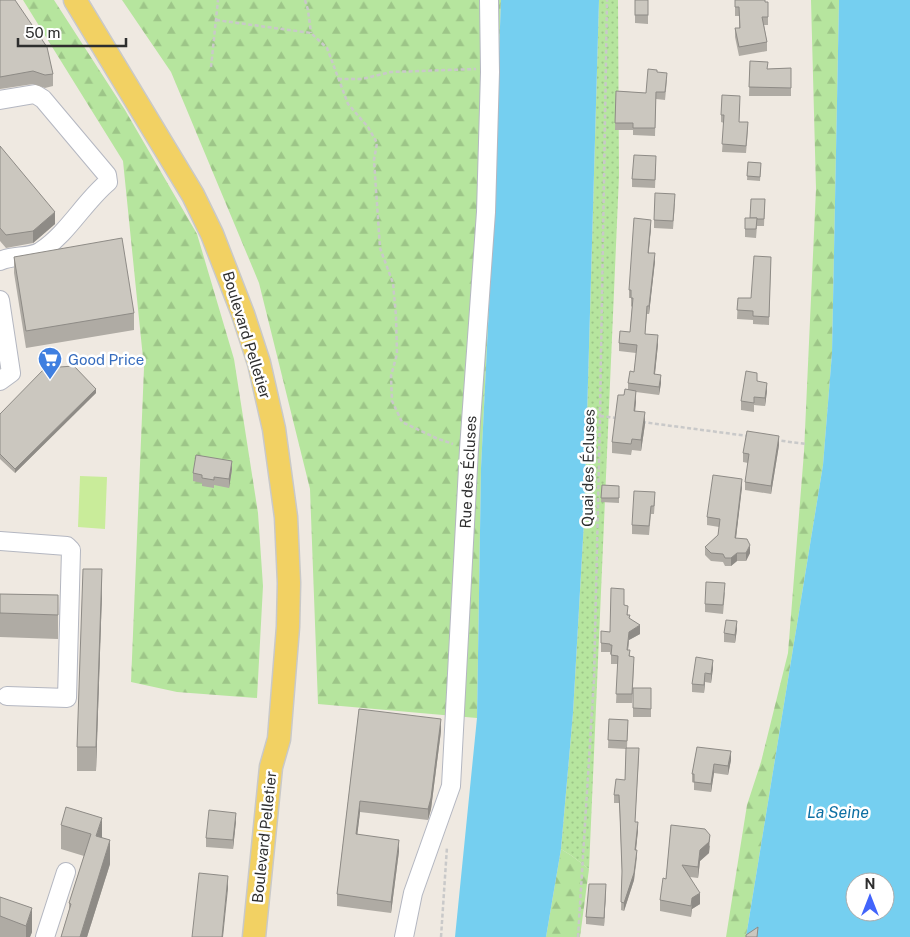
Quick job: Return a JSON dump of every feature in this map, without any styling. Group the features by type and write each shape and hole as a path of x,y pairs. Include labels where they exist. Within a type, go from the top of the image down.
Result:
{"main road":[{"name":"Boulevard Pelletier","path":"75,0 193,195 212,234 228,273 259,363 274,429 282,482 290,583 279,739 282,767 280,816 268,937"},
{"name":"Boulevard Pelletier","path":"254,937 271,767 279,739"}],"lane":[{"name":"Rue des Écluses","path":"404,937 413,893 450,786 469,449 486,212 490,0"},
{"path":"0,100 35,94 43,99 107,175 108,182 96,192 68,226 40,252 0,261"},
{"path":"0,300 11,373 0,381"},
{"path":"0,541 66,546 71,550 68,698 7,696"},
{"path":"49,606 70,607"},
{"path":"45,937 66,872"}],"path":[{"path":"211,67 218,0"},
{"path":"305,0 311,33"},
{"name":"Quai des Écluses","path":"578,937 594,679 607,0"},
{"path":"216,20 311,33 327,48 348,104 368,127 377,143 374,160 380,248 393,283 396,316 397,354 391,376 392,401 402,422 436,438 469,449"},
{"path":"338,80 362,80 390,72 479,69 490,66"},
{"path":"600,416 620,419"},
{"path":"640,422 748,436"},
{"path":"767,439 806,444"},
{"path":"441,937 447,843"}],"green space":[{"path":"23,0 54,0 125,110 197,234 234,359 258,513 263,586 257,698 177,692 131,682 144,368 123,161"},
{"path":"122,0 501,0 481,468 477,718 318,704 310,489 259,283 171,72"},
{"path":"599,0 618,0 619,176 589,869 561,849 573,713 584,521"},
{"path":"811,0 839,0 832,353 823,465 746,937 726,937 747,805 761,762 788,653 804,452 816,189"},
{"path":"80,476 107,477 105,529 78,527"},
{"path":"561,849 589,869 580,937 546,937"}],"water":[{"path":"501,0 599,0 584,521 573,713 561,849 546,937 455,937 477,718 481,468"},
{"name":"La Seine","path":"839,0 910,0 910,937 746,937 823,465 832,353"}],"building":[{"path":"0,0 15,0 47,47 53,74 45,75 33,71 0,77"},
{"path":"635,0 648,0 648,15 635,15"},
{"path":"735,0 765,0 765,2 768,2 768,17 762,17 767,42 739,47 735,28 740,28 739,7 735,7"},
{"path":"750,61 768,62 767,69 791,68 791,88 749,87"},
{"path":"648,69 667,73 665,92 656,92 655,128 633,128 633,123 615,123 616,91 646,93"},
{"path":"722,95 740,96 739,122 748,122 746,146 722,144 724,115 721,115"},
{"path":"0,146 55,212 33,231 6,235 0,228"},
{"path":"634,155 656,156 655,180 632,179"},
{"path":"748,162 761,163 760,177 747,176"},
{"path":"655,193 675,194 673,221 654,220"},
{"path":"751,199 765,199 764,219 750,218"},
{"path":"634,218 651,220 648,253 655,253 645,334 658,335 654,374 661,375 659,387 628,383 630,371 634,372 637,345 619,343 620,331 630,332 633,298 631,298 631,290 629,290"},
{"path":"745,218 757,218 756,229 745,229"},
{"path":"122,238 134,313 26,331 14,257"},
{"path":"754,256 771,257 769,317 753,316 753,311 737,310 738,298 751,298"},
{"path":"74,366 96,389 15,469 0,454 0,414 45,368"},
{"path":"746,371 757,373 757,381 767,383 765,398 754,397 754,403 741,401"},
{"path":"625,389 636,391 634,411 645,412 641,440 632,439 631,444 612,442 618,395 624,395"},
{"path":"747,431 779,436 771,486 745,482 749,454 743,453"},
{"path":"196,455 232,461 229,479 214,477 214,480 202,478 202,475 193,473"},
{"path":"713,475 742,479 735,538 747,539 750,545 746,553 737,553 731,558 725,558 723,554 711,553 705,547 718,535 720,519 707,517"},
{"path":"602,485 619,486 619,498 601,498"},
{"path":"634,491 655,492 654,506 651,506 649,526 632,525"},
{"path":"83,569 102,569 96,747 77,747"},
{"path":"706,582 725,583 723,605 705,604"},
{"path":"611,588 624,589 624,605 628,606 627,615 630,615 629,618 640,625 629,632 627,650 630,650 629,656 634,657 632,694 616,694 618,656 611,655 612,645 601,643 601,631 610,632"},
{"path":"0,594 58,595 58,615 0,613"},
{"path":"726,620 737,621 735,635 724,633"},
{"path":"696,657 713,660 711,674 705,673 704,685 692,684"},
{"path":"633,688 651,688 651,709 633,708"},
{"path":"359,709 441,719 428,809 360,801 356,834 399,840 391,902 337,894"},
{"path":"609,719 628,720 627,741 608,740"},
{"path":"697,747 731,751 728,766 714,764 711,784 694,782 694,774 692,774"},
{"path":"626,748 639,748 635,822 638,822 635,850 637,850 634,873 624,903 621,902 622,871 619,795 614,795 616,779 625,780"},
{"path":"66,807 102,818 96,836 110,840 80,937 61,937 71,904 69,903 91,834 61,825"},
{"path":"209,810 236,813 233,840 206,838"},
{"path":"671,825 705,829 710,835 709,842 700,850 698,867 682,865 700,893 692,898 691,906 660,900 663,878 666,879"},
{"path":"199,873 228,876 222,937 192,937"},
{"path":"589,884 606,884 604,918 586,917"},
{"path":"0,897 32,908 26,926 0,916"},
{"path":"758,927 757,937 746,937 746,935"}],"place":[{"name":"Good Price","path":"50,380"}]}
